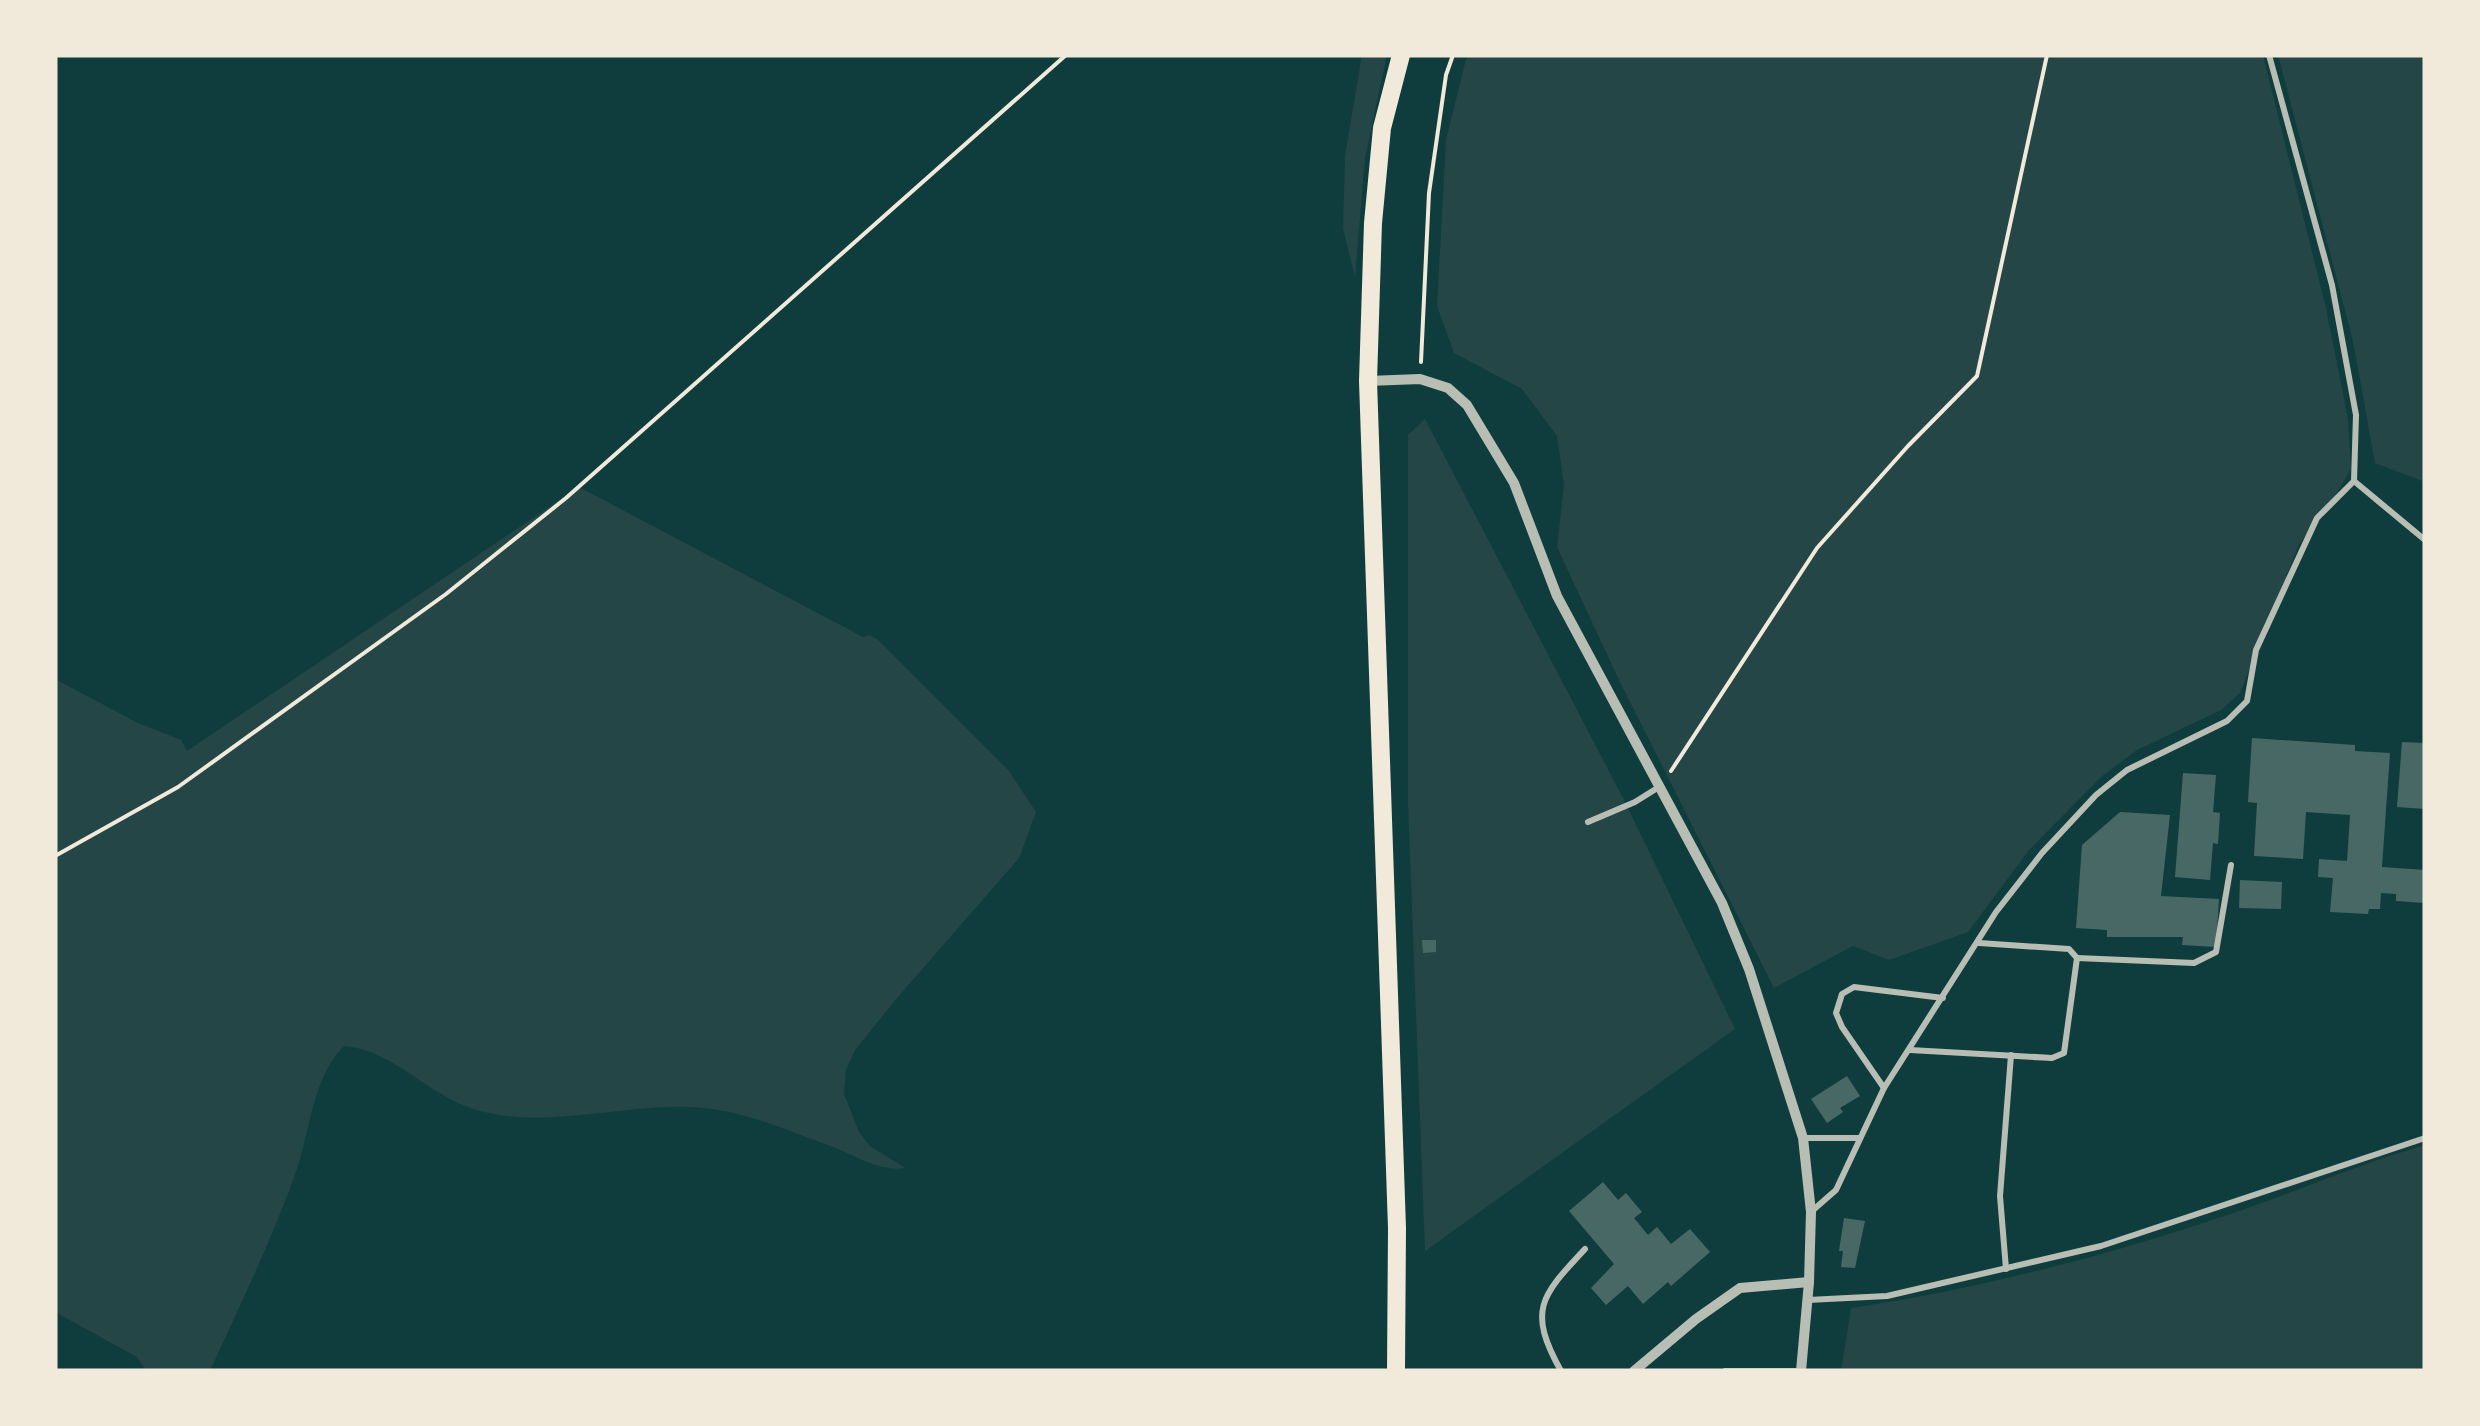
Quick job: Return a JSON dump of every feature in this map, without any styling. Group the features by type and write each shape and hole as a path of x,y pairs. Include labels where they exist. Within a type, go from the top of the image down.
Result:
{"main road":[{"path":"1396,1371 1396,1208 1368,381 1373,223 1382,128 1401,55"}],"street":[{"path":"1368,381 1420,379 1448,388 1467,405 1514,483 1556,596 1722,903 1803,1138 1811,1212 1801,1371"},
{"path":"1634,1371 1740,1288 1809,1282"}],"lane":[{"path":"1811,1212 1836,1190 1884,1088 1996,912 2042,852 2096,795 2127,770 2227,721 2247,701 2256,650 2316,518 2354,482 2356,414 2332,286 2270,55"},
{"path":"2354,482 2425,540"},
{"path":"1588,822 1635,802 1660,786"},
{"path":"1978,943 2069,949 2077,958 2194,963 2216,952 2231,865"},
{"path":"1909,1050 2052,1058 2064,1053 2077,958"},
{"path":"1884,1088 1842,1028 1836,1012 1842,994 1854,987 1942,998"},
{"path":"2006,1269 2000,1196 2011,1055"},
{"path":"1803,1138 1860,1138"},
{"path":"1808,1300 1861,1295 1871,1298 2006,1269 2170,1226 2425,1138"},
{"path":"1561,1371 1543,1331 1541,1312 1551,1286 1584,1250"},
{"path":"1725,1371 1801,1371"}],"path":[{"path":"55,856 178,787 476,570 566,498 1066,55"},
{"path":"1420,379 1429,193 1446,74 1454,55"},
{"path":"1660,786 1817,548 1908,446 1978,376 2048,55"}],"shaded area":[{"path":"1362,55 1387,55 1365,158 1355,276 1343,229 1345,156"},
{"path":"1467,55 2263,55 2326,308 2348,419 2351,469 2298,546 2240,693 2221,710 2137,750 2101,777 2029,850 1968,932 1889,960 1853,946 1774,988 1618,678 1557,547 1564,485 1557,436 1522,389 1454,353 1437,306 1446,140"},
{"path":"2278,55 2425,55 2425,482 2375,463 2353,341"},
{"path":"1425,419 1624,800 1735,1029 1425,1251 1408,803 1408,435"},
{"path":"579,487 863,637 877,639 1009,771 1036,812 1019,858 897,998 855,1050 846,1070 844,1094 859,1132 870,1146 905,1168 877,1165 779,1127 724,1111 663,1107 541,1118 480,1111 444,1096 379,1056 344,1046 319,1087 289,1192 210,1371 146,1371 137,1357 55,1312 55,679 138,723 181,740 187,751"},
{"path":"2425,1145 2425,1371 1841,1371 1851,1308 1988,1282 2127,1247"}],"building":[{"path":"2252,738 2355,745 2355,751 2390,753 2382,867 2425,870 2425,903 2396,901 2396,894 2381,893 2380,909 2369,909 2368,914 2330,912 2333,878 2318,877 2319,859 2347,861 2350,815 2306,812 2303,859 2254,856 2257,803 2248,802"},
{"path":"2402,742 2425,743 2425,809 2397,807"},
{"path":"2183,773 2216,775 2213,812 2220,813 2210,880 2175,877"},
{"path":"2120,812 2170,815 2161,896 2219,899 2216,947 2182,945 2183,937 2107,937 2107,930 2076,928 2082,845"},
{"path":"2240,880 2282,882 2281,909 2239,908"},
{"path":"1422,940 1436,940 1436,952 1423,953"},
{"path":"1847,1076 1860,1096 1840,1108 1843,1112 1827,1123 1811,1099"},
{"path":"1603,1182 1618,1200 1626,1193 1642,1212 1634,1218 1648,1235 1657,1227 1671,1244 1690,1229 1710,1252 1643,1304 1628,1286 1606,1305 1591,1288 1614,1264 1569,1211"},
{"path":"1844,1218 1865,1221 1855,1268 1841,1267"}]}
